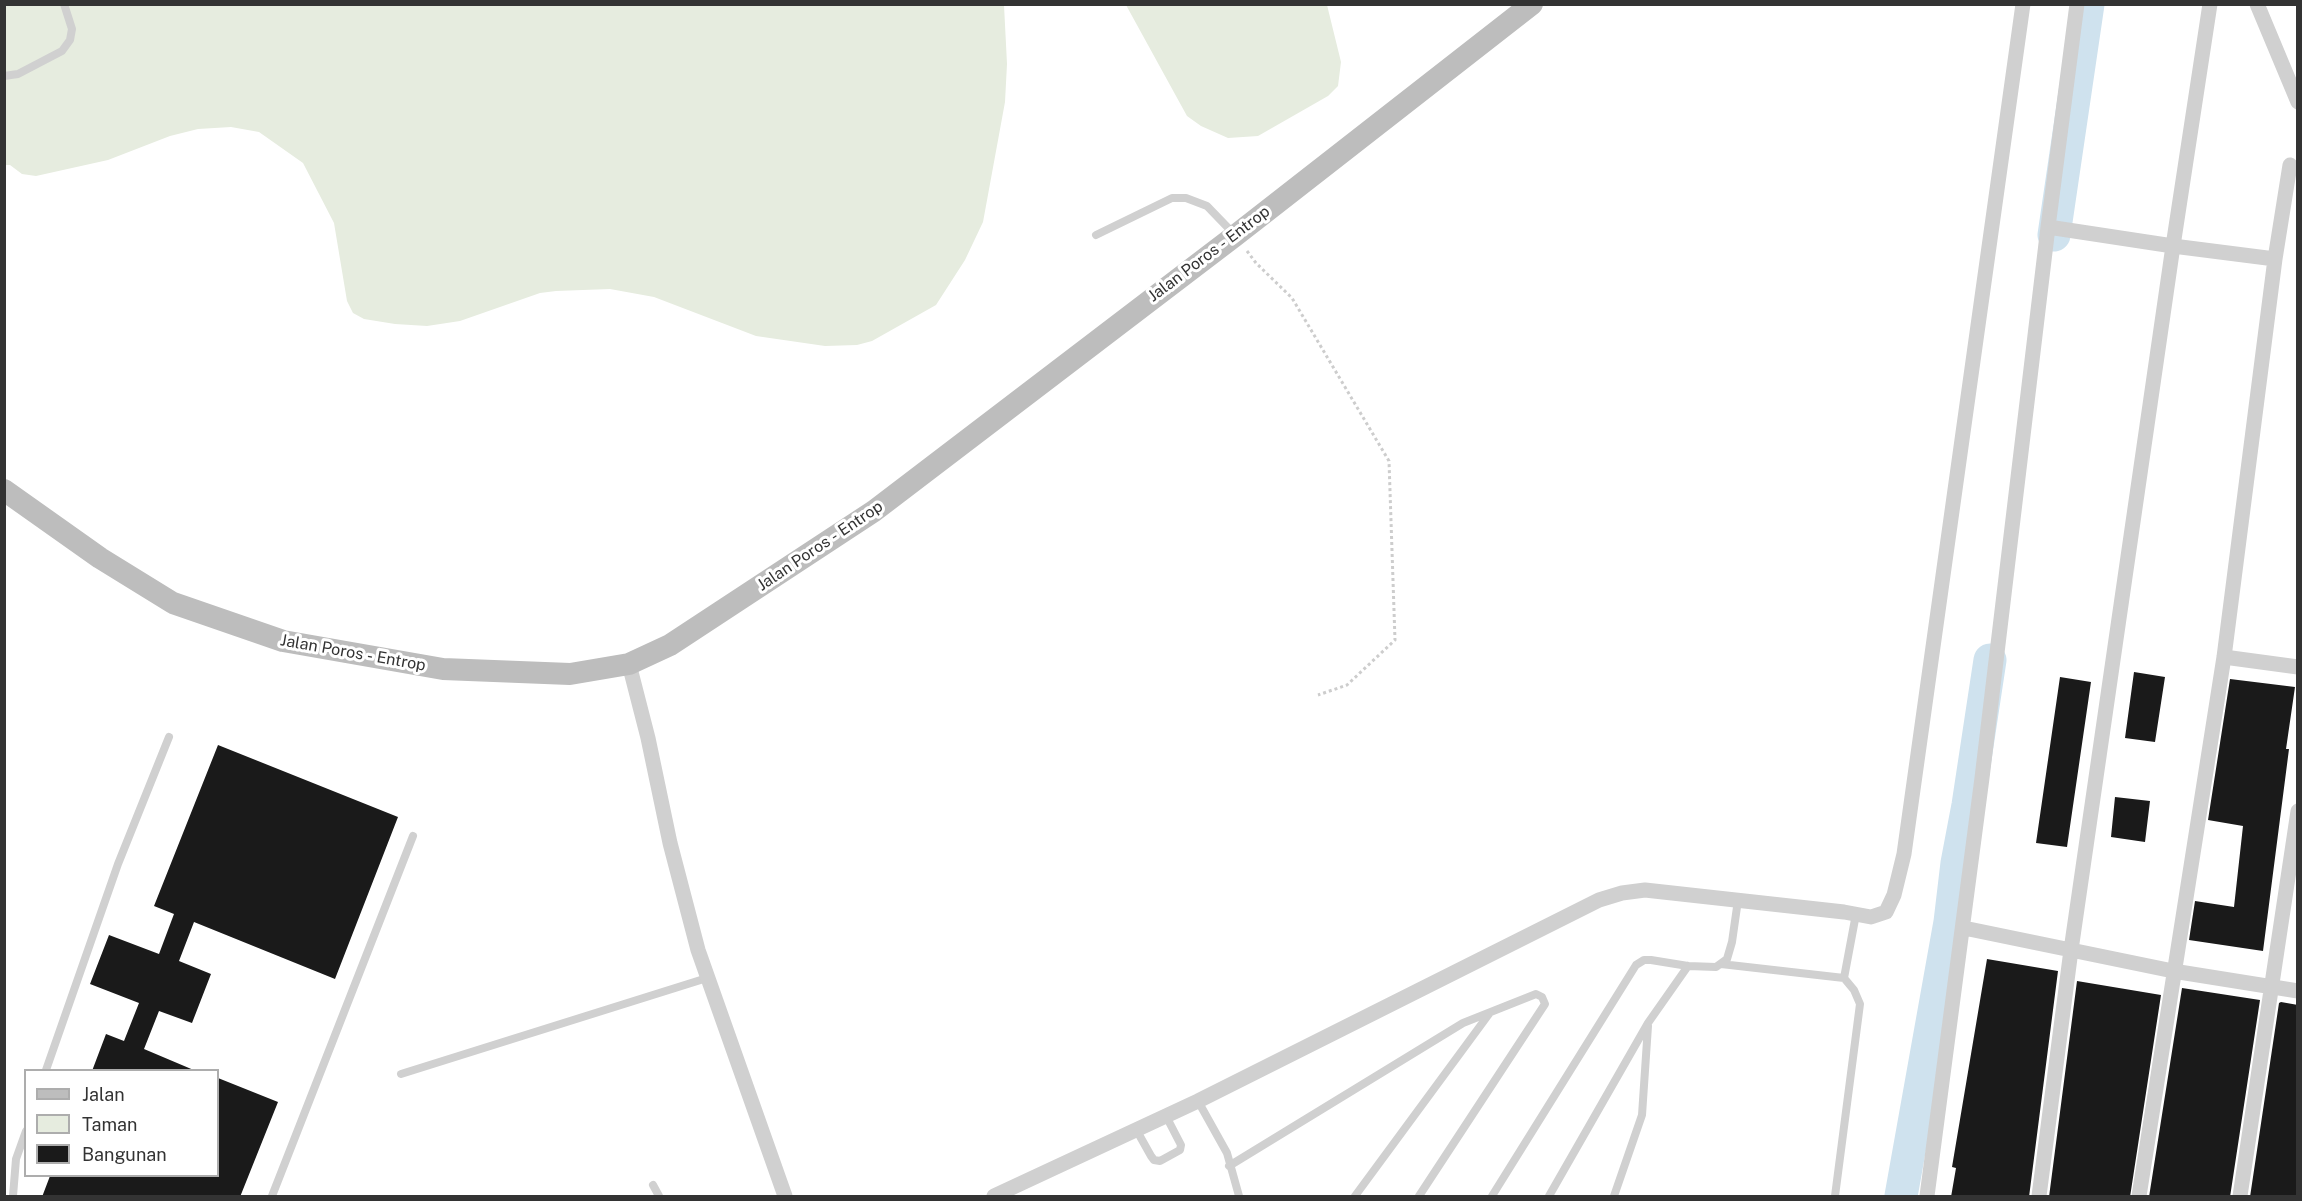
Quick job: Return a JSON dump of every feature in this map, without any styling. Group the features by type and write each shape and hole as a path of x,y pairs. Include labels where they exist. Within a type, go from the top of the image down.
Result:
{"main road":[{"name":"Jalan Poros - Entrop","path":"4,490 100,558 173,603 283,641 443,669 570,674 628,664 670,645 874,511 1236,235 1532,4"}],"street":[{"path":"994,1197 1137,1131 1599,900 1645,890 1738,906 1871,917 1886,912 1894,896 1904,854 2023,4"},
{"path":"1927,1197 1964,928 2018,493 2048,226 2077,4"},
{"path":"2039,1197 2071,950 2210,4"},
{"path":"2257,4 2298,102"},
{"path":"2139,1197 2224,657 2275,259 2290,165"},
{"path":"2048,226 2173,246 2275,259"},
{"path":"2224,657 2298,668"},
{"path":"628,664 648,738 673,854 707,978 785,1197"},
{"path":"2240,1197 2298,811"},
{"path":"1964,928 2173,971 2298,991"}],"lane":[{"path":"4,76 18,74 62,51 70,40 72,29 64,4"},
{"path":"1096,235 1172,198 1186,198 1207,206 1236,235"},
{"path":"47,1069 118,864 169,737"},
{"path":"272,1197 413,836"},
{"path":"1492,1197 1636,965 1644,960 1651,960 1688,966 1716,967 1726,959 1738,906"},
{"path":"1844,978 1856,914"},
{"path":"1721,964 1844,978 1854,990 1860,1004 1834,1197"},
{"path":"1552,1195 1648,1023 1688,966"},
{"path":"401,1074 707,978"},
{"path":"1229,1166 1463,1023 1536,994 1542,997 1545,1004 1419,1197"},
{"path":"1355,1197 1489,1013"},
{"path":"1614,1197 1642,1115 1648,1023"},
{"path":"1198,1101 1227,1153 1239,1197"},
{"path":"1137,1131 1154,1160 1160,1161 1180,1150 1181,1145 1166,1116"},
{"path":"13,1197 16,1159 24,1137"},
{"path":"653,1185 659,1197"}],"path":[{"path":"1236,235 1256,263 1292,298 1389,461 1395,640 1347,685 1318,695"}],"green space":[{"path":"5,5 1004,5 1007,64 1005,102 983,222 965,260 936,305 872,341 857,345 825,346 756,336 654,297 610,289 540,293 460,321 427,326 395,324 364,319 353,313 347,301 334,223 303,163 259,132 231,127 198,129 170,136 108,160 36,176 22,174 10,165 5,165"},
{"path":"1126,5 1327,5 1341,62 1338,86 1328,96 1258,136 1228,138 1201,126 1187,116"}],"building":[{"path":"2134,672 2165,677 2155,742 2125,738"},
{"path":"2060,677 2091,682 2067,847 2036,843"},
{"path":"2230,679 2295,687 2263,951 2189,940 2195,901 2234,907 2243,826 2208,820"},
{"path":"218,745 398,817 335,979 194,922 179,961 211,974 192,1023 159,1011 144,1049 191,1069 93,1069 106,1034 124,1041 139,1003 90,984 109,935 159,954 174,914 154,906"},
{"path":"2115,797 2150,801 2145,842 2111,837"},
{"path":"1987,959 2058,971 2029,1197 1951,1197 1956,1168 1952,1167"},
{"path":"2077,981 2161,995 2130,1197 2049,1197"},
{"path":"2182,988 2260,1000 2230,1197 2149,1197"},
{"path":"2279,1003 2298,1005 2298,1197 2250,1197"},
{"path":"219,1078 278,1102 240,1197 42,1197 50,1177 219,1177"}],"waterway":[{"path":"2054,235 2088,4"},
{"path":"1901,1196 1950,922 1957,863 1990,660"}]}
